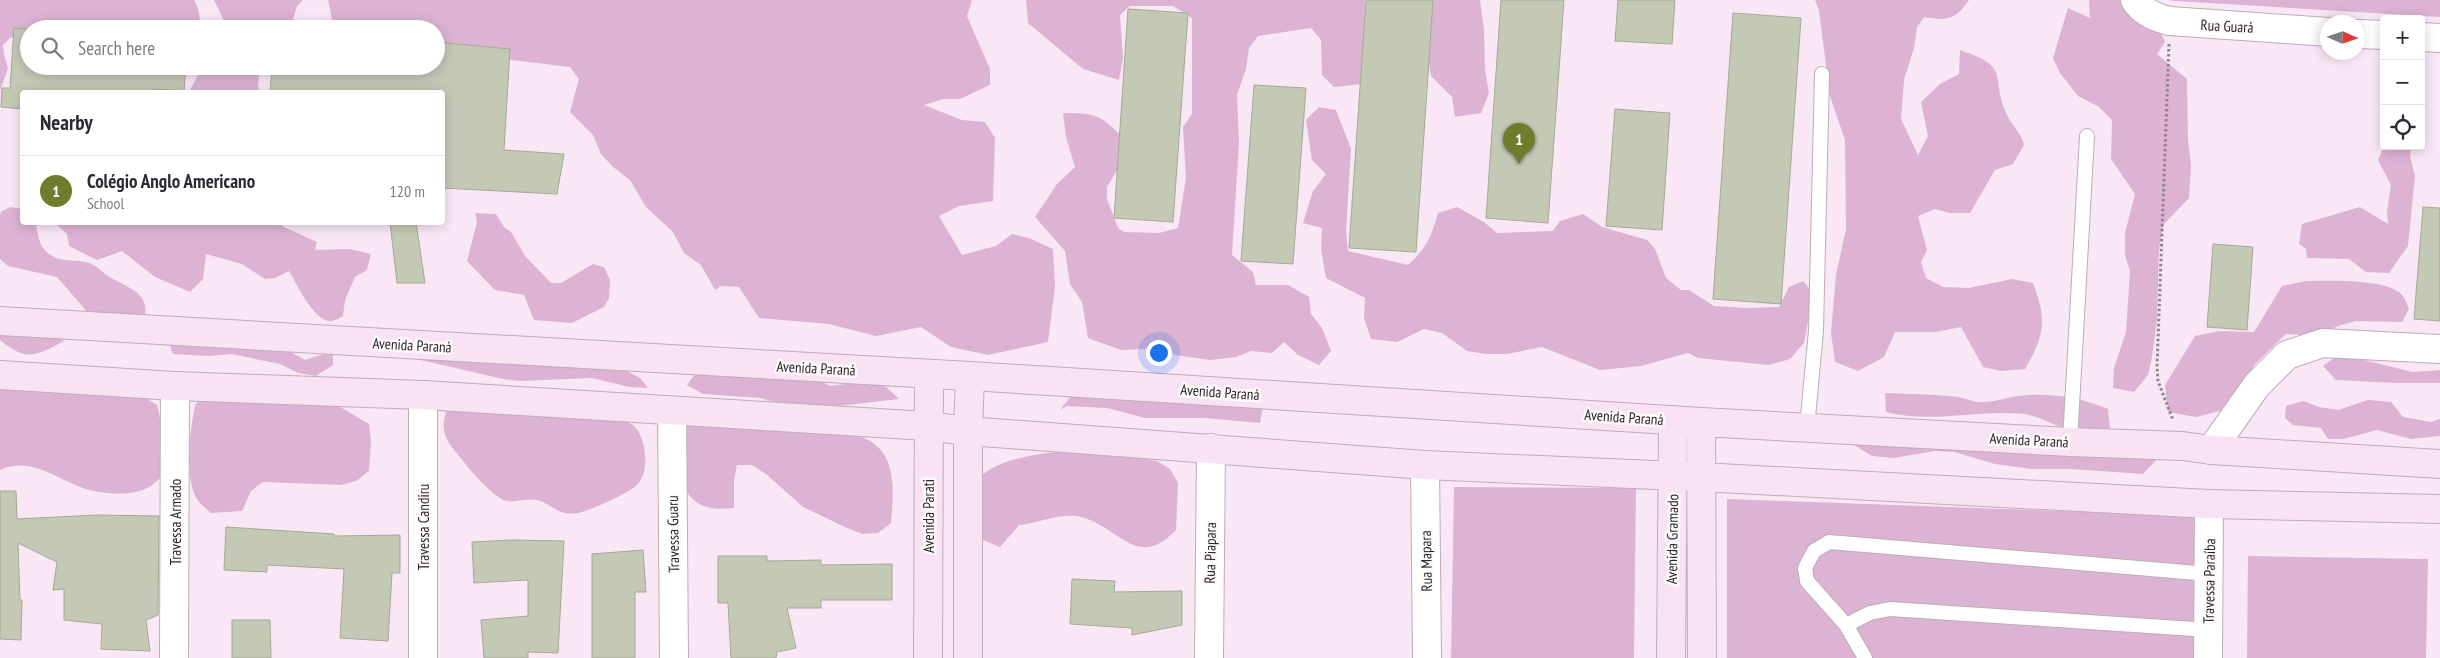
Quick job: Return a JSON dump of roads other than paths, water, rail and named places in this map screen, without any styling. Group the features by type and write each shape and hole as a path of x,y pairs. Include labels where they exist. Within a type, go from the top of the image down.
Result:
{"main road":[{"name":"Avenida Paraná","path":"0,322 970,376 1701,422 2070,442 2183,446 2211,450 2440,464"},
{"name":"Avenida Parati","path":"928,658 929,374"},
{"path":"0,375 175,386 423,395 928,426 968,431 1425,465 1701,477 2209,504 2440,509"},
{"path":"968,658 968,431 970,376"},
{"name":"Avenida Gramado","path":"1671,658 1673,420"},
{"name":"Avenida Gramado","path":"1701,422 1702,658"}],"street":[{"name":"Rua Guará","path":"2135,0 2140,8 2159,19 2170,21 2320,31"},
{"path":"2365,34 2380,35"},
{"path":"2425,37 2440,38"},
{"path":"2211,450 2256,385 2287,356 2323,343 2440,349"},
{"name":"Travessa Armado","path":"174,658 175,386"},
{"name":"Travessa Candiru","path":"423,395 423,658"},
{"name":"Travessa Guaru","path":"672,410 674,658"},
{"name":"Rua Piapara","path":"1209,658 1211,448"},
{"name":"Rua Mapara","path":"1425,465 1427,658"},
{"name":"Travessa Paraíba","path":"2208,658 2209,504"}],"lane":[{"path":"1807,428 1816,330 1822,74"},
{"path":"2070,442 2087,136"},
{"path":"1865,658 1846,625 1807,581 1805,568 1814,552 1829,542 2209,574"},
{"path":"1846,625 1870,613 1890,609 2208,630"}],"place":[{"name":"Colégio Anglo Americano","path":"1519,164"}]}
